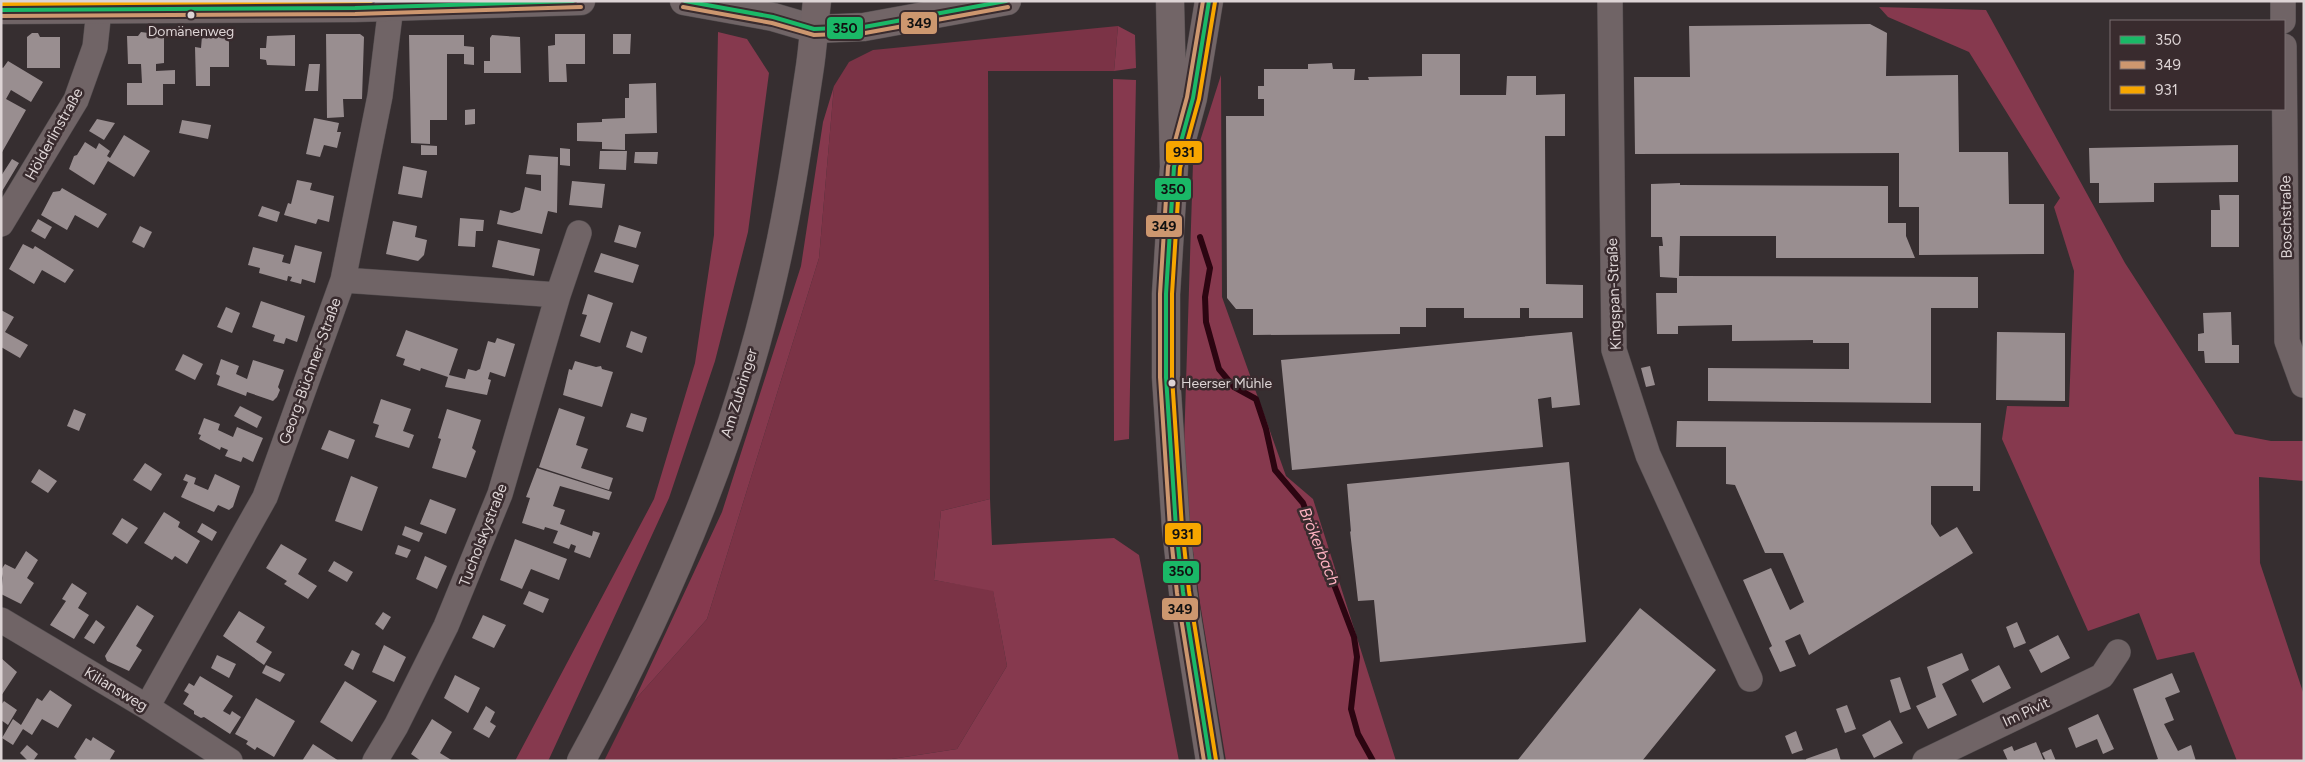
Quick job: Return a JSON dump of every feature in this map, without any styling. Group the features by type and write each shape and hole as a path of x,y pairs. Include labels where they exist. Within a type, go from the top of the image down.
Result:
{"main road":[{"name":"Am Zubringer","path":"580,761 646,634 698,512 738,403 774,272 809,72 817,1"},
{"path":"814,29 864,27 1007,1"},
{"path":"1170,1 1174,167 1166,294 1166,377 1183,592 1210,761"},
{"path":"1174,167 1193,98 1209,1"}],"street":[{"path":"1,10 63,6 99,10 582,1"},
{"path":"684,1 773,17 814,29"},
{"name":"Kingspan-Straße","path":"1610,1 1614,350 1648,455 1750,679"},
{"path":"2283,1 2284,20"},
{"name":"Georg-Büchner-Straße","path":"147,707 265,497 344,280 380,96 391,6"},
{"name":"Hölderlinstraße","path":"1,224 76,100 95,47 99,10"},
{"name":"Boschstraße","path":"2285,110 2287,341 2303,385"},
{"name":"Tucholskystraße","path":"375,761 396,726 446,626 500,494 558,295 579,233"},
{"path":"344,280 558,295"},
{"name":"Kiliansweg","path":"1,620 147,707 230,761"},
{"name":"Im Pivit","path":"1925,761 2102,676 2118,652"}],"shaded area":[{"path":"1879,7 1986,10 2125,263 2235,434 2271,441 2304,441 2304,481 2259,477 2260,563 2304,695 2304,761 2237,761 2194,652 2157,660 2139,613 2088,631 2002,439 2007,406 2069,407 2074,271 2054,207 2060,198 1969,52 1888,17"},
{"path":"1118,26 1114,71 988,71 990,499 941,511 934,580 993,590 1007,666 957,749 879,761 604,761 634,701 707,619 819,258 834,86 849,62 873,50"},
{"path":"1118,26 1135,35 1136,68 1114,71"},
{"path":"718,32 747,39 769,73 748,232 715,361 669,498 548,761 515,761 654,499 695,363 714,235"},
{"path":"1221,75 1222,297 1286,476 1313,499 1396,761 1226,761 1200,603 1183,477 1193,163"},
{"path":"1113,79 1136,80 1129,439 1114,441"},
{"path":"834,86 819,258 707,619 634,701 722,512 801,266 823,122"},
{"path":"990,499 992,545 1114,538 1139,555 1179,761 879,761 957,749 1007,666 993,591 934,580 941,511"}],"building":[{"path":"1870,24 1887,33 1886,76 1958,75 1959,152 2008,152 2009,204 2044,204 2044,254 1919,255 1919,207 1899,207 1899,153 1635,154 1634,77 1690,77 1689,26"},
{"path":"141,32 164,35 164,63 156,64 156,71 175,70 175,84 163,84 163,105 127,105 127,83 142,83 141,64 128,64 127,36 138,36"},
{"path":"32,33 38,33 40,37 60,37 60,68 27,68 27,37"},
{"path":"326,34 360,34 364,37 362,99 343,99 344,117 327,118"},
{"path":"555,34 585,34 585,64 566,64 567,82 549,82 548,46 555,45"},
{"path":"613,34 631,34 630,54 613,54"},
{"path":"295,35 295,66 267,65 266,60 260,59 260,48 266,48 267,36"},
{"path":"409,35 464,35 464,46 474,47 474,65 464,64 464,54 447,54 447,120 430,120 430,144 411,143"},
{"path":"492,35 520,37 521,73 484,73 484,61 490,61 490,38"},
{"path":"202,36 229,36 229,67 210,67 210,86 196,86 195,47 201,48"},
{"path":"1422,54 1460,54 1460,95 1506,95 1507,76 1536,76 1536,95 1565,94 1565,136 1545,136 1546,284 1583,285 1583,318 1529,318 1529,308 1520,308 1520,318 1464,318 1464,308 1426,308 1426,327 1400,327 1400,334 1253,335 1253,309 1236,309 1227,298 1226,116 1264,116 1264,99 1258,99 1258,86 1264,86 1264,69 1308,69 1308,64 1332,63 1333,69 1355,69 1354,80 1369,80 1368,77 1422,76"},
{"path":"8,61 43,82 31,102 11,90 6,99 26,110 1,154 1,67 3,68"},
{"path":"309,64 320,64 318,91 305,91"},
{"path":"656,83 657,133 625,134 625,150 602,149 602,142 577,141 577,123 602,122 602,119 625,118 625,98 629,98 629,84"},
{"path":"475,109 475,124 465,125 465,110"},
{"path":"314,118 339,123 337,132 341,132 337,148 324,145 320,157 306,154"},
{"path":"97,119 115,123 104,140 89,131"},
{"path":"182,120 211,125 208,139 179,133"},
{"path":"124,135 150,151 134,177 108,161 94,185 69,169 74,156 77,155 85,142 96,149 99,143 110,151 107,156 110,158"},
{"path":"421,145 437,146 437,155 421,155"},
{"path":"2238,145 2238,182 2154,183 2154,202 2099,203 2099,183 2090,183 2089,148"},
{"path":"560,148 570,149 570,166 560,165"},
{"path":"600,151 627,151 626,170 599,169"},
{"path":"635,152 658,152 657,164 634,163"},
{"path":"529,155 558,157 557,213 548,211 542,234 497,224 500,210 512,213 520,210 525,187 541,191 541,175 526,174"},
{"path":"12,159 19,163 1,193 1,176"},
{"path":"403,166 427,171 422,198 398,194"},
{"path":"297,180 312,183 310,190 334,196 329,222 318,219 316,224 284,215 288,203 291,204"},
{"path":"572,181 605,184 602,208 569,205"},
{"path":"1680,183 1680,185 1888,186 1888,223 1906,223 1906,236 1915,258 1776,258 1776,236 1680,236 1679,276 1978,277 1978,308 1931,308 1931,403 1708,401 1708,368 1849,369 1849,343 1813,343 1813,340 1732,341 1732,325 1678,326 1678,334 1657,334 1656,293 1677,293 1677,278 1660,277 1659,246 1663,246 1662,237 1651,237 1651,184"},
{"path":"62,188 107,214 98,228 75,215 67,230 41,215 53,192 60,191"},
{"path":"2219,195 2239,195 2239,247 2211,247 2211,210 2220,210"},
{"path":"262,206 280,212 277,222 258,216"},
{"path":"460,218 484,220 483,231 476,231 475,247 458,246"},
{"path":"38,219 52,227 45,239 31,231"},
{"path":"393,221 417,226 415,237 427,240 424,255 418,261 386,254"},
{"path":"619,225 641,232 636,248 614,242"},
{"path":"140,226 152,232 144,248 132,242"},
{"path":"498,240 540,249 534,276 492,267"},
{"path":"23,244 33,249 35,246 74,270 65,283 42,270 34,284 9,269"},
{"path":"295,245 322,252 315,283 302,279 301,284 290,281 292,277 288,276 287,281 259,273 260,268 248,265 253,247 284,255 282,262 290,264"},
{"path":"601,253 639,265 633,283 594,272"},
{"path":"588,294 613,303 600,343 580,336 587,315 582,314"},
{"path":"261,301 305,316 297,342 286,338 284,344 273,341 275,335 252,327"},
{"path":"226,307 240,313 232,333 217,327"},
{"path":"1,310 14,317 5,332 28,345 20,358 1,347"},
{"path":"2231,312 2232,345 2239,345 2239,363 2205,363 2204,351 2198,351 2198,334 2204,333 2203,313"},
{"path":"406,330 458,349 449,375 465,379 468,369 476,371 480,369 488,341 495,343 497,338 515,344 505,377 490,372 488,379 491,380 487,395 445,387 448,377 421,368 420,371 403,365 405,359 396,356"},
{"path":"631,331 647,337 642,353 626,347"},
{"path":"1572,332 1580,405 1552,408 1551,397 1538,399 1543,447 1292,470 1281,360"},
{"path":"1997,332 2065,333 2065,401 1996,400"},
{"path":"183,354 203,364 195,380 175,370"},
{"path":"221,359 239,366 236,374 247,379 253,360 284,370 278,387 280,390 277,397 273,401 247,392 246,396 217,385 220,376 216,374"},
{"path":"575,361 596,367 601,366 602,369 613,372 602,407 563,395 569,369 572,370"},
{"path":"1650,366 1655,385 1646,387 1641,368"},
{"path":"381,399 411,409 403,431 414,435 409,448 375,437 379,425 373,423"},
{"path":"240,406 262,417 257,428 234,416"},
{"path":"559,408 585,417 576,445 588,449 581,468 613,478 609,490 539,467"},
{"path":"74,409 86,414 79,431 67,426"},
{"path":"447,409 481,420 472,448 476,451 466,478 432,468 441,439 438,438"},
{"path":"631,413 647,418 643,432 626,427"},
{"path":"204,418 220,424 218,430 233,437 237,427 263,438 253,462 243,457 241,462 225,456 228,450 221,447 220,450 199,439 201,435 198,434"},
{"path":"1677,421 1981,423 1980,491 1973,491 1973,486 1931,486 1931,524 1940,537 1957,527 1973,553 1809,655 1800,634 1785,641 1796,666 1780,672 1769,648 1772,646 1743,580 1771,568 1790,610 1804,602 1783,553 1765,553 1735,485 1726,484 1726,447 1676,447"},
{"path":"329,430 355,440 348,459 321,449"},
{"path":"1569,462 1586,642 1380,662 1374,600 1358,601 1347,484"},
{"path":"145,463 162,474 151,491 133,480"},
{"path":"537,468 612,492 609,500 560,486 553,506 565,510 560,524 592,536 593,531 600,533 590,558 574,552 576,546 571,544 569,549 553,543 558,531 545,527 544,530 522,523 530,498 526,497"},
{"path":"39,469 57,481 48,493 31,482"},
{"path":"186,474 196,478 194,484 208,490 215,474 240,486 233,507 229,510 218,505 214,512 181,497 188,482 183,480"},
{"path":"351,476 378,487 362,531 335,521"},
{"path":"430,499 456,509 446,534 420,524"},
{"path":"164,512 180,522 178,527 200,541 187,564 175,556 172,560 144,543"},
{"path":"122,518 138,528 127,544 112,534"},
{"path":"202,523 217,532 212,541 197,532"},
{"path":"405,526 423,533 419,542 402,535"},
{"path":"515,539 567,559 559,580 531,569 522,589 500,580"},
{"path":"281,544 307,559 298,574 317,586 308,599 284,584 287,581 266,568"},
{"path":"398,545 411,550 407,558 395,554"},
{"path":"26,551 38,560 27,578 34,583 21,604 1,594 3,578 1,570 5,564 15,569"},
{"path":"425,556 447,566 437,589 416,579"},
{"path":"334,561 353,572 347,582 328,571"},
{"path":"72,583 87,593 78,608 89,615 74,639 50,625 66,601 62,599"},
{"path":"529,591 549,599 543,613 523,604"},
{"path":"137,605 154,616 136,646 142,650 129,671 107,661 105,656"},
{"path":"1640,608 1716,670 1642,761 1517,761"},
{"path":"239,611 265,627 256,642 272,652 264,665 223,636"},
{"path":"383,612 391,617 383,630 375,624"},
{"path":"483,615 506,625 494,648 472,638"},
{"path":"96,620 105,627 94,644 84,638"},
{"path":"2017,622 2026,643 2014,648 2006,627"},
{"path":"2058,635 2070,658 2041,673 2029,650"},
{"path":"384,645 406,657 394,682 372,672"},
{"path":"352,650 360,654 353,670 344,665"},
{"path":"1962,653 1969,670 1942,684 1957,715 1928,729 1916,706 1936,697 1927,667"},
{"path":"217,655 236,664 229,678 211,668"},
{"path":"1,658 17,672 1,696"},
{"path":"266,665 285,674 280,682 262,673"},
{"path":"1999,665 2011,688 1983,703 1971,680"},
{"path":"2172,673 2180,692 2165,698 2174,720 2164,724 2178,751 2191,745 2196,761 2153,761 2158,759 2133,689"},
{"path":"455,675 480,688 468,713 444,698"},
{"path":"200,676 233,696 223,711 230,715 232,711 241,717 230,734 204,717 201,718 194,714 194,711 183,704 189,694 184,691 189,683 194,686"},
{"path":"1900,677 1911,709 1900,713 1890,680"},
{"path":"345,681 377,701 352,742 320,722"},
{"path":"50,690 72,705 58,728 42,719 32,735 23,729 13,745 2,738 13,719 21,725 37,698 42,701"},
{"path":"256,698 295,721 274,757 257,747 255,750 246,744 248,741 235,734"},
{"path":"4,701 17,710 8,725 1,720 1,705"},
{"path":"1847,705 1856,729 1845,733 1836,709"},
{"path":"486,706 495,712 490,722 496,726 489,738 473,729"},
{"path":"2098,714 2114,749 2103,754 2097,739 2076,748 2068,728"},
{"path":"432,719 452,732 440,753 453,761 421,761 411,754"},
{"path":"1890,720 1903,743 1874,758 1862,735"},
{"path":"1796,731 1803,750 1792,754 1785,736"},
{"path":"93,737 115,751 109,761 78,761 74,757 86,738 91,741"},
{"path":"2036,742 2044,761 2008,761 2003,750 2012,746 2014,751"},
{"path":"313,744 339,761 302,761"},
{"path":"27,745 38,754 33,761 28,761 20,753"},
{"path":"1837,748 1841,761 1806,761 1806,759"},
{"path":"2051,749 2056,761 2046,761 2042,753"}],"waterway":[{"name":"Brökerbach","path":"1200,237 1210,268 1205,297 1206,322 1219,369 1234,387 1256,399 1266,429 1275,470 1303,503 1354,637 1357,657 1351,709 1358,734 1373,761"}],"transit line":[{"name":"931","path":"1,4 371,1"},
{"name":"350","path":"1,10 355,8 573,1"},
{"name":"350","path":"685,1 773,17 814,29 864,27 1006,1"},
{"name":"349","path":"1203,1 1187,97 1168,167 1160,294 1160,377 1170,528 1177,593 1204,761"},
{"name":"350","path":"1209,1 1193,98 1174,167 1166,294 1166,377 1176,528 1183,592 1210,761"},
{"name":"931","path":"1215,2 1199,99 1180,168 1172,294 1172,377 1182,527 1189,591 1216,760"},
{"name":"349","path":"1,16 355,14 581,7"},
{"name":"349","path":"683,7 772,23 814,35 865,33 1008,7"}],"place":[{"name":"Domänenweg","path":"191,15"},
{"name":"Heerser Mühle","path":"1172,383"}]}
